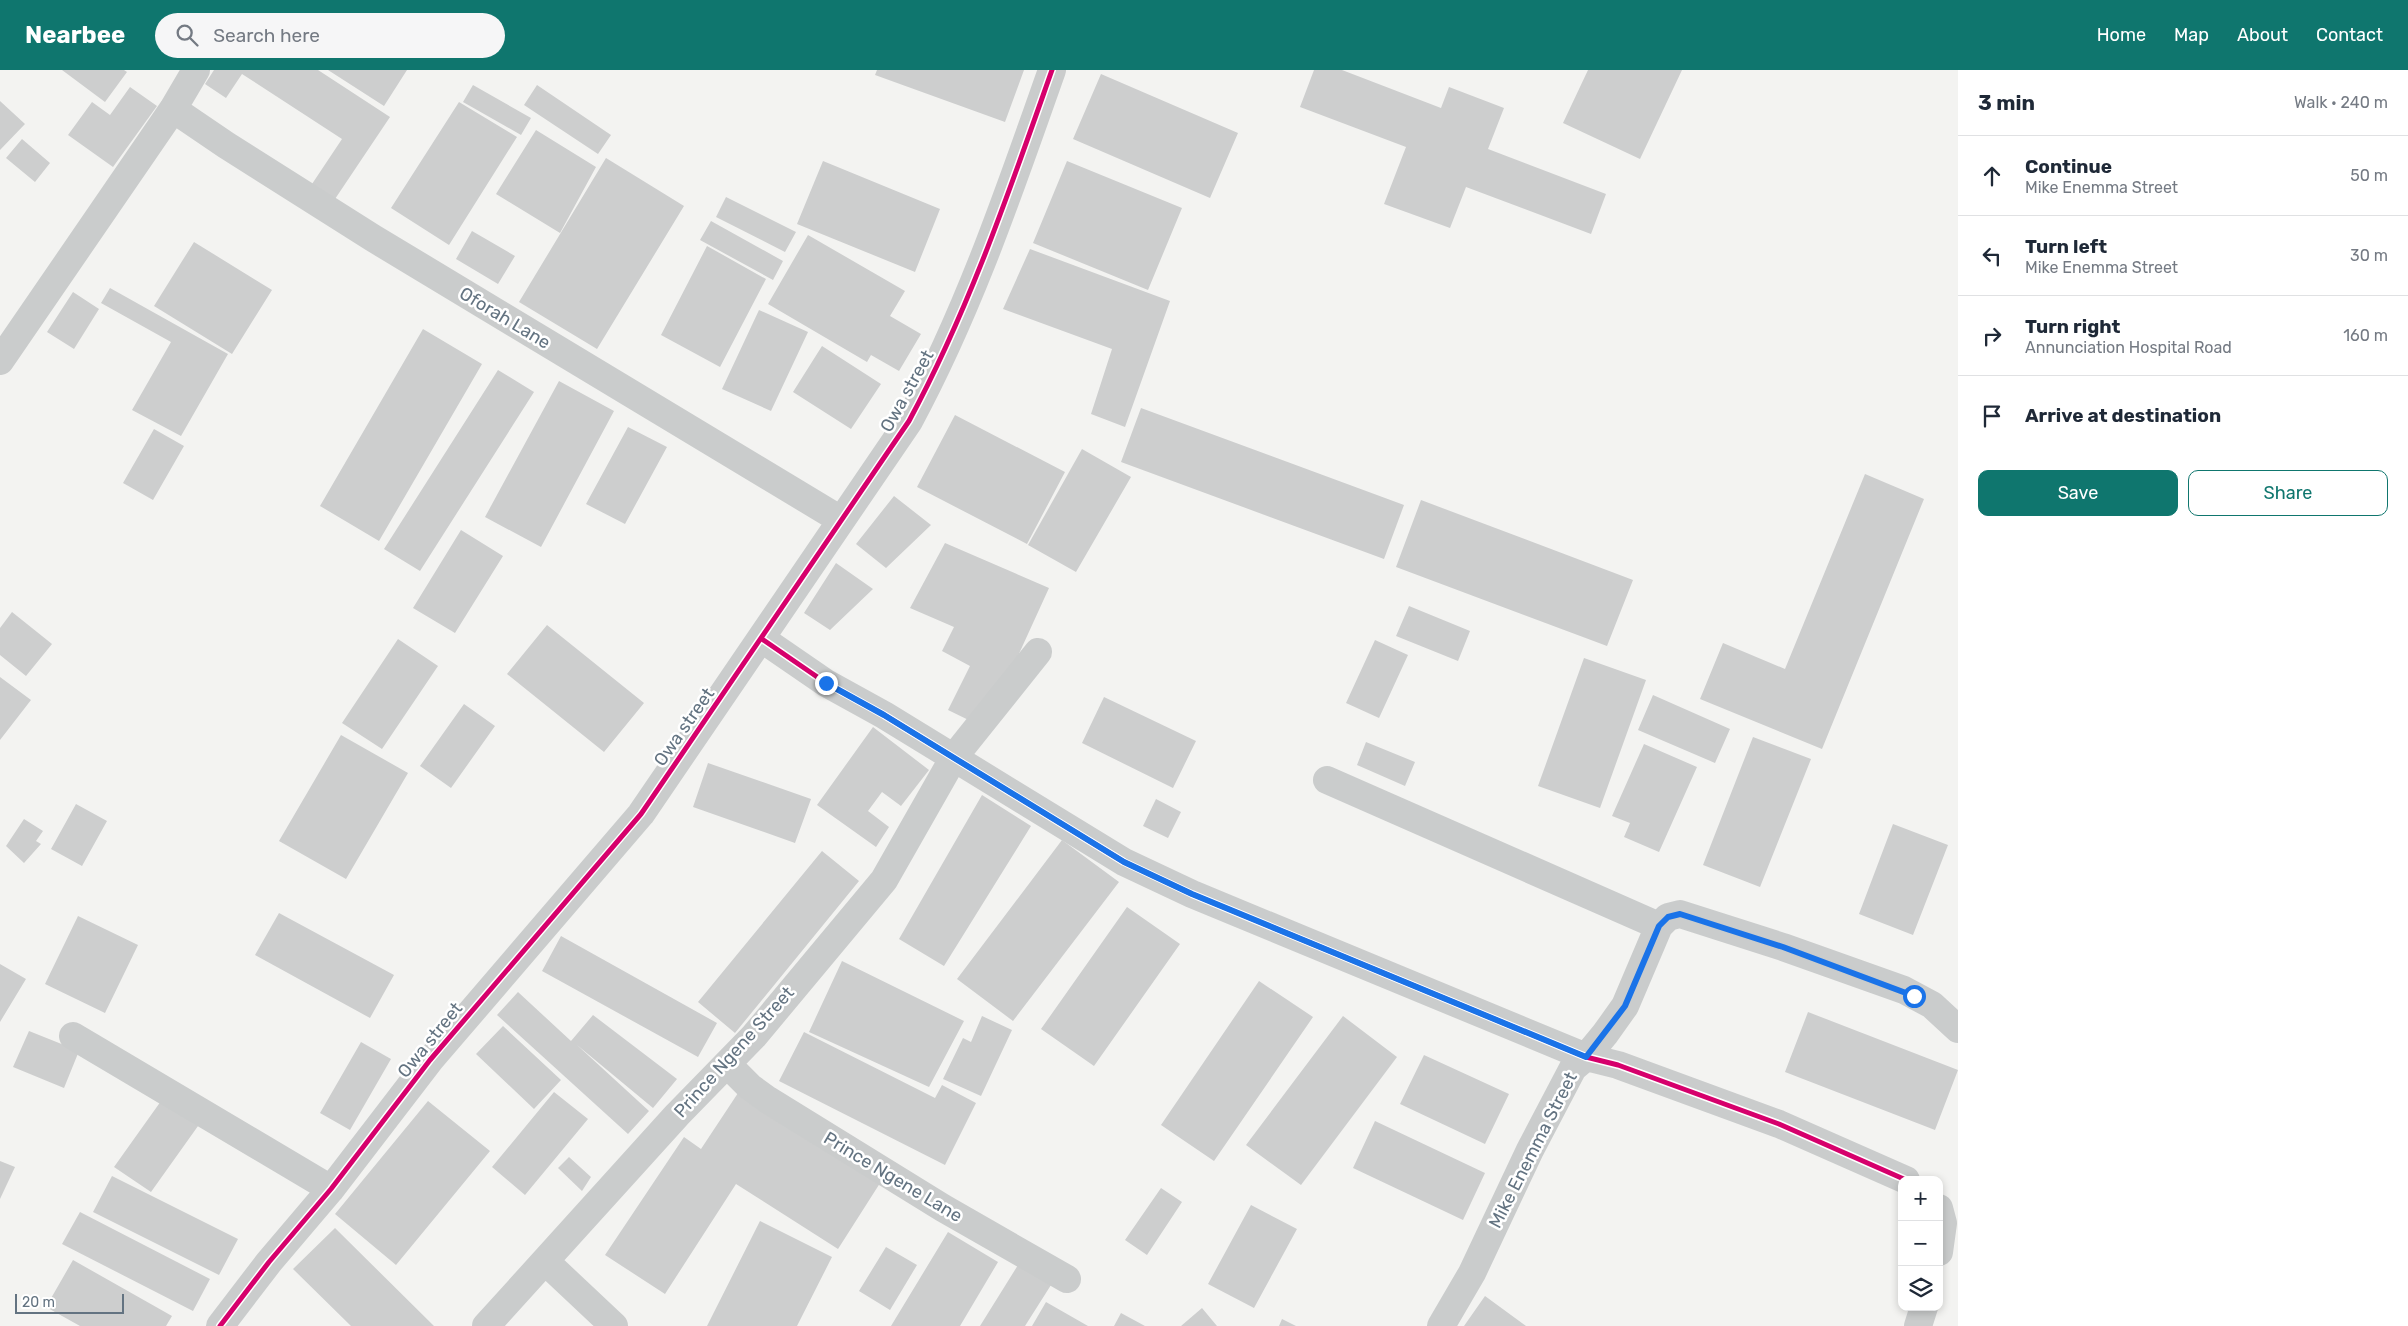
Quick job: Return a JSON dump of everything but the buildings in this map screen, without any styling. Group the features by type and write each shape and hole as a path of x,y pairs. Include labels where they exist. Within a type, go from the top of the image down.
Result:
{"street":[{"path":"0,361 173,109 196,70"},
{"name":"Owa street","path":"220,1326 275,1255 331,1189 430,1060 641,814 909,421 938,367 987,245 1052,70"},
{"name":"Oforah Lane","path":"173,109 226,145 373,238 793,488 841,520"},
{"path":"762,639 826,683 954,757 1132,866 1192,894 1586,1057 1618,1065 1779,1124 1898,1176"},
{"name":"Prince Ngene Street","path":"486,1326 546,1262 677,1115 754,1036 884,880 954,757 1038,652"},
{"path":"1327,780 1659,926 1668,917 1680,914 1783,947 1904,990 1932,1005 1958,1029"},
{"name":"Mike Enemma Street","path":"1441,1326 1472,1273 1530,1150 1573,1068 1586,1057 1625,1006 1659,926"},
{"path":"72,1036 331,1189"},
{"name":"Prince Ngene Lane","path":"727,1064 750,1087 768,1100 944,1208 1067,1279"},
{"path":"1943,1223 1946,1208"},
{"path":"546,1262 614,1326"},
{"path":"1918,1326 1923,1311"}],"cycle path":[{"path":"220,1326 269,1262 331,1189 430,1060 641,814 909,421 931,379 970,293 1052,70"},
{"path":"762,639 826,683 884,715 1124,862 1192,894 1586,1057 1618,1065 1779,1124 1898,1176"}],"route":[{"path":"826,683 954,757 1124,862 1192,894 1586,1057 1625,1006 1659,926 1668,917 1680,914 1783,947 1904,990 1914,996"}]}
